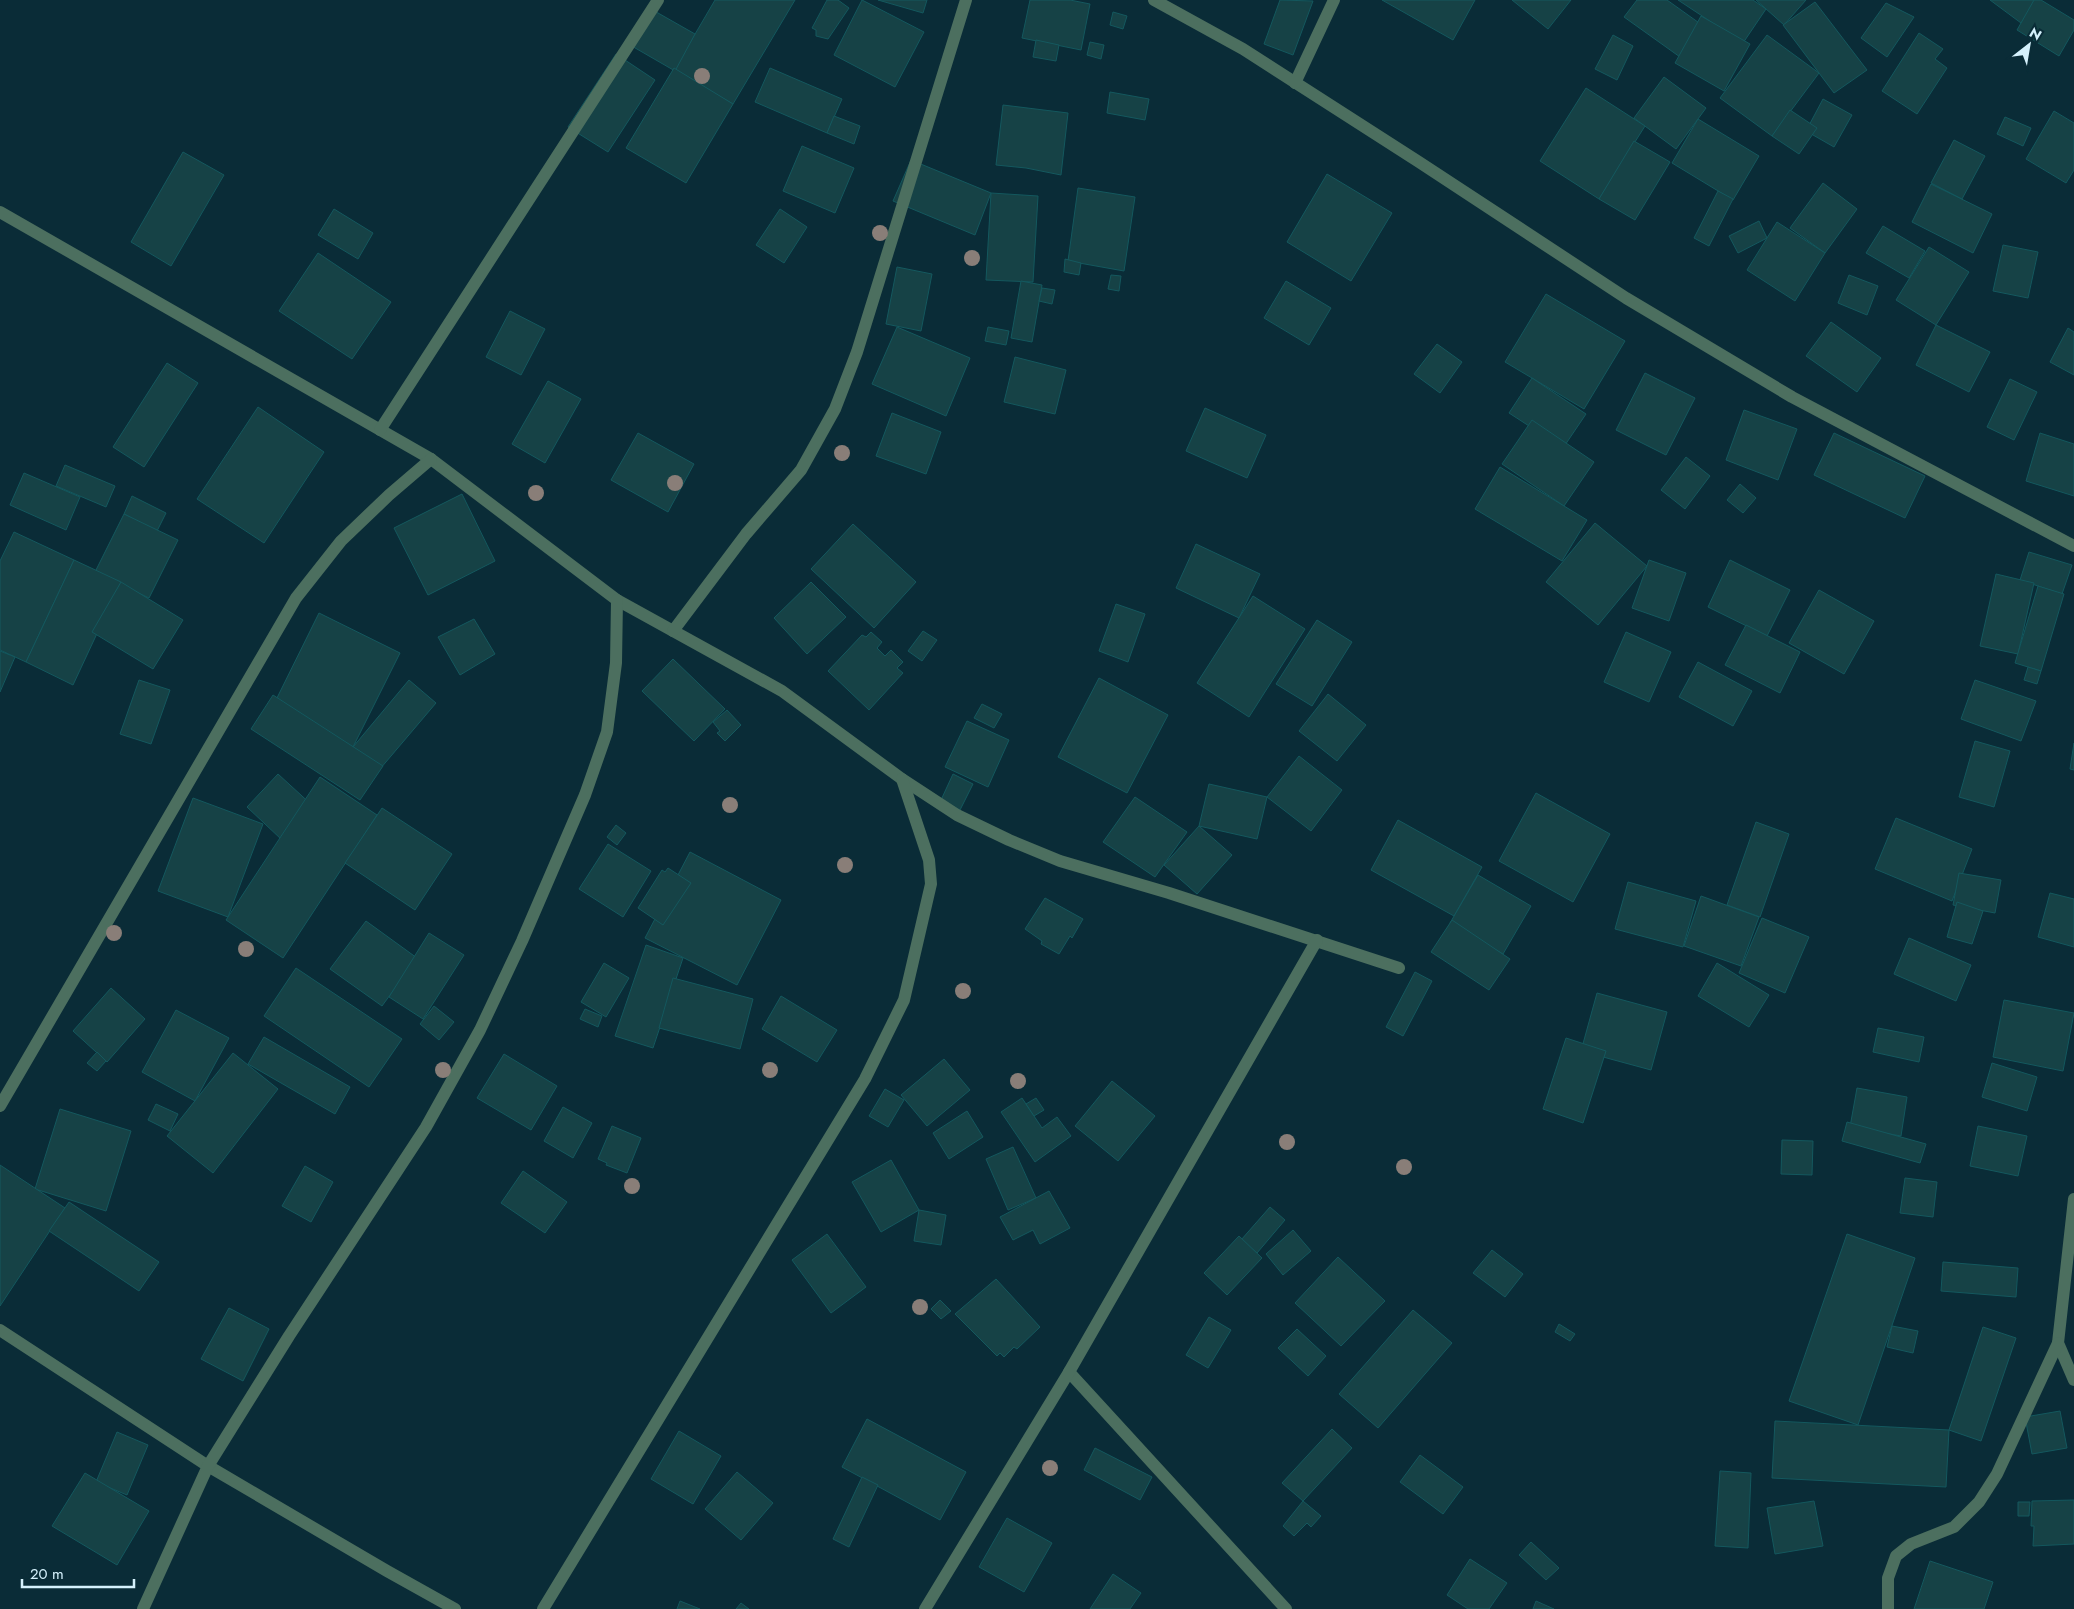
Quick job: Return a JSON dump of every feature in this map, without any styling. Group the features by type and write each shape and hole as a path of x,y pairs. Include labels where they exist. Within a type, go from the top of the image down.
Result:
{"street":[{"path":"380,430 658,0"},
{"path":"673,631 746,534 801,470 835,409 857,352 966,0"},
{"path":"1154,0 1243,49 1626,298 1776,387 2074,546"},
{"path":"1295,83 1334,0"},
{"path":"0,212 431,459 618,600 782,691 902,779 957,815 1008,840 1060,860 1317,940 1399,968"},
{"path":"0,1106 296,598 341,541 389,495 431,459"},
{"path":"143,1609 208,1466 289,1336 426,1127 480,1030 522,941 585,795 608,732 616,663 618,600"},
{"path":"543,1609 865,1079 904,1000 931,884 929,860 902,779"},
{"path":"926,1609 1069,1372 1317,940"},
{"path":"1888,1609 1888,1578 1896,1556 1911,1544 1954,1527 1979,1502 1997,1474 2058,1344 2074,1199"},
{"path":"0,1330 208,1466 455,1609"},
{"path":"2058,1344 2074,1380"},
{"path":"1069,1372 1286,1609"}],"building":[{"path":"715,0 795,0 733,104 674,70"},
{"path":"827,0 838,0 849,8 828,39 816,36 816,30 812,28"},
{"path":"862,0 924,32 895,87 834,55"},
{"path":"878,0 927,0 923,13"},
{"path":"1030,0 1070,0 1090,4 1081,50 1022,38"},
{"path":"1280,0 1313,1 1293,55 1264,44"},
{"path":"1382,0 1475,0 1453,40"},
{"path":"1512,0 1571,0 1548,29"},
{"path":"1637,0 1667,0 1702,25 1680,57 1624,17"},
{"path":"1678,0 1753,0 1766,9 1743,43"},
{"path":"1756,0 1806,0 1784,25"},
{"path":"1990,0 2038,0 2021,23"},
{"path":"2034,0 2041,0 2074,20 2074,30 2059,56 2017,30"},
{"path":"1815,2 1867,70 1834,93 1783,25"},
{"path":"1886,3 1914,17 1887,57 1861,38"},
{"path":"651,9 695,34 675,71 630,45"},
{"path":"1113,12 1127,16 1123,29 1110,25"},
{"path":"1701,16 1750,44 1724,91 1675,63"},
{"path":"1919,33 1943,49 1935,59 1947,68 1917,114 1882,91"},
{"path":"1613,35 1633,46 1617,80 1595,69"},
{"path":"1767,35 1819,73 1772,136 1720,98"},
{"path":"1036,40 1059,45 1056,61 1033,57"},
{"path":"1090,42 1104,45 1101,59 1087,55"},
{"path":"616,54 655,80 608,152 568,127"},
{"path":"674,68 733,104 686,183 626,148"},
{"path":"770,68 842,99 827,133 755,102"},
{"path":"1664,77 1706,108 1676,149 1634,118"},
{"path":"1586,88 1645,126 1599,199 1540,161"},
{"path":"1110,92 1149,99 1145,120 1107,113"},
{"path":"1823,99 1852,115 1834,147 1806,131"},
{"path":"1003,105 1068,113 1061,175 1026,168 996,165"},
{"path":"1790,110 1817,128 1799,154 1772,136"},
{"path":"2054,111 2074,123 2074,170 2066,183 2026,159"},
{"path":"834,116 860,126 854,144 827,133"},
{"path":"2005,117 2031,128 2023,146 1997,134"},
{"path":"1698,119 1759,156 1733,200 1672,163"},
{"path":"1954,140 1985,156 1962,199 1931,183"},
{"path":"1634,141 1670,162 1635,220 1599,199"},
{"path":"802,146 854,168 835,213 783,191"},
{"path":"183,152 224,175 171,266 131,242"},
{"path":"911,160 991,193 975,235 893,201"},
{"path":"1327,174 1392,213 1351,281 1287,242"},
{"path":"1823,183 1857,209 1825,253 1790,228"},
{"path":"1931,184 1992,214 1973,253 1912,222"},
{"path":"1078,188 1135,197 1124,271 1068,261"},
{"path":"1718,191 1733,199 1709,246 1694,238"},
{"path":"991,193 1038,196 1033,282 986,280"},
{"path":"334,209 373,233 358,259 318,235"},
{"path":"780,209 807,227 784,263 756,245"},
{"path":"1759,221 1767,238 1738,253 1729,236"},
{"path":"1777,222 1825,253 1795,301 1747,270"},
{"path":"1883,226 1925,251 1909,278 1866,253"},
{"path":"2003,245 2038,252 2028,298 1993,291"},
{"path":"1929,247 1969,272 1936,325 1896,300"},
{"path":"318,253 391,302 352,359 279,311"},
{"path":"1065,259 1081,263 1079,275 1064,272"},
{"path":"897,267 932,274 921,331 886,324"},
{"path":"1111,275 1121,276 1119,291 1108,289"},
{"path":"1849,275 1878,286 1867,315 1838,303"},
{"path":"1021,281 1042,285 1032,342 1011,338"},
{"path":"1286,281 1331,308 1309,345 1264,318"},
{"path":"1042,288 1055,290 1052,304 1039,301"},
{"path":"1546,294 1625,341 1584,409 1505,362"},
{"path":"510,311 545,329 521,375 486,357"},
{"path":"1831,322 1881,358 1857,392 1806,356"},
{"path":"1936,325 1990,352 1969,392 1916,365"},
{"path":"897,327 970,358 946,416 872,384"},
{"path":"988,327 1009,331 1006,345 985,341"},
{"path":"2068,328 2074,332 2074,375 2050,362"},
{"path":"1437,344 1462,362 1440,393 1414,374"},
{"path":"1015,357 1066,370 1055,414 1004,402"},
{"path":"167,363 198,383 144,467 113,447"},
{"path":"1645,373 1695,398 1666,455 1616,430"},
{"path":"1532,378 1586,414 1563,448 1509,413"},
{"path":"2010,379 2037,392 2014,440 1987,427"},
{"path":"548,381 581,399 545,463 512,444"},
{"path":"258,407 324,452 264,543 197,499"},
{"path":"1205,408 1266,435 1247,478 1186,451"},
{"path":"1744,410 1797,429 1778,480 1726,460"},
{"path":"892,413 941,432 926,474 876,456"},
{"path":"1532,420 1594,462 1564,506 1502,464"},
{"path":"638,433 694,464 668,512 611,480"},
{"path":"1834,433 1925,476 1905,518 1814,475"},
{"path":"2040,433 2074,444 2074,496 2026,481"},
{"path":"1686,457 1710,476 1685,509 1661,490"},
{"path":"65,465 115,486 106,507 56,486"},
{"path":"1500,467 1587,520 1562,561 1475,509"},
{"path":"24,473 80,497 66,530 10,505"},
{"path":"1740,484 1756,498 1743,513 1727,500"},
{"path":"462,494 495,561 428,595 394,528"},
{"path":"132,496 166,513 157,531 124,514"},
{"path":"124,514 178,540 149,598 95,572"},
{"path":"1595,523 1647,566 1598,625 1546,582"},
{"path":"853,524 916,582 874,628 811,569"},
{"path":"14,532 74,560 26,662 0,650 0,561"},
{"path":"1196,544 1260,574 1239,618 1176,588"},
{"path":"2029,552 2072,565 2062,594 2020,580"},
{"path":"74,560 121,582 73,685 26,662"},
{"path":"1649,560 1686,573 1669,621 1632,608"},
{"path":"1730,560 1790,590 1767,636 1708,607"},
{"path":"1996,574 2034,583 2018,654 1980,646"},
{"path":"121,582 183,620 153,669 92,632"},
{"path":"811,582 846,617 807,654 774,618"},
{"path":"2038,586 2064,594 2041,671 2015,663"},
{"path":"1819,590 1874,621 1844,674 1789,643"},
{"path":"1253,596 1305,629 1249,717 1197,683"},
{"path":"1116,604 1145,614 1128,662 1099,651"},
{"path":"319,613 400,653 353,747 273,706"},
{"path":"474,619 495,654 460,675 438,637"},
{"path":"1317,620 1352,642 1312,706 1276,684"},
{"path":"1746,625 1800,652 1780,693 1725,665"},
{"path":"923,631 937,640 922,661 908,651"},
{"path":"871,632 882,642 877,648 885,656 891,650 903,662 897,668 903,673 869,710 828,671 862,635 866,637"},
{"path":"1626,632 1671,652 1649,702 1604,682"},
{"path":"0,651 15,657 0,692"},
{"path":"673,659 725,709 694,741 642,691"},
{"path":"1698,662 1752,691 1733,726 1679,697"},
{"path":"2028,667 2041,671 2037,684 2024,680"},
{"path":"1099,678 1168,715 1127,793 1058,757"},
{"path":"139,680 170,690 151,744 120,734"},
{"path":"409,680 436,703 380,769 353,747"},
{"path":"1975,680 2036,701 2021,741 1961,719"},
{"path":"1328,694 1366,725 1337,761 1299,731"},
{"path":"273,695 383,766 360,800 251,729"},
{"path":"982,704 1002,714 994,728 974,718"},
{"path":"727,710 741,725 725,741 717,733 720,731 713,722"},
{"path":"967,721 1009,740 988,787 945,767"},
{"path":"1975,741 2010,751 1994,807 1959,797"},
{"path":"2074,743 2074,770 2070,769"},
{"path":"1299,756 1342,790 1311,831 1267,797"},
{"path":"278,774 314,807 282,840 247,807"},
{"path":"953,774 973,784 960,810 941,800"},
{"path":"320,777 377,815 283,958 226,920"},
{"path":"1209,784 1267,797 1257,839 1199,826"},
{"path":"1536,793 1610,834 1573,902 1499,861"},
{"path":"1135,797 1187,832 1155,877 1103,842"},
{"path":"193,798 263,824 228,917 158,891"},
{"path":"382,808 452,854 415,910 345,863"},
{"path":"1896,818 1972,849 1952,901 1875,869"},
{"path":"1398,820 1482,867 1454,916 1371,870"},
{"path":"1756,822 1789,834 1760,917 1727,905"},
{"path":"616,825 626,833 617,845 607,837"},
{"path":"1199,826 1232,855 1197,894 1164,865"},
{"path":"608,844 651,871 623,917 579,889"},
{"path":"690,852 781,900 737,985 645,938"},
{"path":"668,868 691,883 663,925 638,908 662,870 665,872"},
{"path":"1959,873 2001,880 1995,913 1953,905"},
{"path":"1478,875 1531,906 1503,954 1450,923"},
{"path":"1628,882 1696,901 1683,947 1615,929"},
{"path":"2050,893 2074,899 2074,947 2038,937"},
{"path":"1701,896 1759,917 1741,966 1684,946"},
{"path":"1045,898 1083,919 1072,938 1070,936 1059,954 1041,944 1042,941 1025,929"},
{"path":"1957,902 1983,911 1972,944 1947,937"},
{"path":"1762,918 1809,937 1785,993 1739,973"},
{"path":"1452,920 1510,959 1489,990 1431,952"},
{"path":"366,921 417,958 382,1006 330,969"},
{"path":"429,933 464,955 423,1019 389,997"},
{"path":"1909,938 1971,965 1956,1001 1894,974"},
{"path":"646,945 683,958 653,1048 615,1036"},
{"path":"604,963 629,978 606,1017 581,1002"},
{"path":"1717,963 1769,995 1749,1027 1698,996"},
{"path":"296,968 402,1039 369,1087 264,1016"},
{"path":"1415,972 1432,981 1403,1036 1386,1027"},
{"path":"673,978 753,999 740,1049 659,1028"},
{"path":"111,988 145,1019 107,1062 73,1031"},
{"path":"1597,993 1667,1012 1651,1070 1581,1051"},
{"path":"781,996 837,1030 817,1062 762,1029"},
{"path":"2004,1000 2074,1013 2063,1071 1993,1057"},
{"path":"434,1006 454,1022 439,1040 420,1024"},
{"path":"585,1009 602,1016 598,1027 580,1019"},
{"path":"176,1010 229,1038 195,1101 142,1072"},
{"path":"1878,1028 1924,1037 1919,1062 1873,1052"},
{"path":"264,1037 350,1087 335,1114 248,1064"},
{"path":"1566,1038 1606,1051 1583,1123 1543,1109"},
{"path":"97,1052 106,1061 97,1071 87,1063"},
{"path":"233,1053 278,1089 213,1173 167,1136"},
{"path":"504,1054 557,1086 531,1130 477,1098"},
{"path":"944,1059 970,1090 927,1126 901,1095"},
{"path":"1992,1063 2037,1077 2027,1111 1982,1097"},
{"path":"1112,1081 1155,1116 1118,1161 1075,1126"},
{"path":"1857,1088 1907,1097 1901,1136 1850,1127"},
{"path":"885,1089 904,1100 888,1127 869,1116"},
{"path":"1022,1098 1042,1128 1057,1117 1071,1136 1035,1162 1001,1112"},
{"path":"1036,1098 1044,1110 1034,1116 1026,1104"},
{"path":"156,1104 178,1114 170,1131 148,1120"},
{"path":"563,1107 592,1123 573,1158 544,1141"},
{"path":"60,1109 131,1131 106,1211 35,1189"},
{"path":"967,1111 983,1137 949,1159 933,1133"},
{"path":"1847,1122 1926,1144 1920,1163 1842,1141"},
{"path":"612,1126 641,1138 627,1173 606,1165 607,1163 598,1159"},
{"path":"1978,1126 2027,1136 2018,1176 1970,1166"},
{"path":"1782,1140 1813,1141 1812,1175 1781,1174"},
{"path":"1013,1147 1036,1198 1008,1210 986,1159"},
{"path":"891,1160 919,1210 881,1232 852,1182"},
{"path":"0,1165 65,1208 0,1306"},
{"path":"305,1166 333,1182 311,1222 282,1206"},
{"path":"523,1171 567,1202 545,1233 501,1203"},
{"path":"1905,1178 1937,1182 1933,1217 1900,1213"},
{"path":"1049,1191 1070,1228 1040,1244 1033,1230 1013,1240 1000,1217"},
{"path":"69,1202 159,1262 139,1291 49,1231"},
{"path":"1270,1207 1285,1220 1257,1253 1241,1240"},
{"path":"919,1210 946,1215 941,1245 914,1241"},
{"path":"1293,1230 1311,1251 1283,1275 1266,1254"},
{"path":"827,1234 866,1287 831,1313 792,1260"},
{"path":"1847,1234 1915,1258 1858,1425 1789,1401"},
{"path":"1239,1236 1262,1258 1227,1295 1204,1273"},
{"path":"1492,1250 1523,1274 1505,1297 1473,1273"},
{"path":"1338,1257 1385,1301 1341,1346 1295,1303"},
{"path":"1943,1262 2018,1268 2016,1297 1941,1291"},
{"path":"996,1279 1040,1327 1017,1349 1014,1347 1004,1357 1000,1353 997,1356 955,1314"},
{"path":"940,1300 951,1311 941,1319 931,1309"},
{"path":"229,1308 269,1329 243,1381 201,1359"},
{"path":"1413,1310 1452,1343 1378,1428 1339,1394"},
{"path":"1209,1317 1231,1330 1208,1368 1186,1355"},
{"path":"1559,1324 1575,1334 1570,1341 1555,1332"},
{"path":"1892,1326 1918,1331 1913,1353 1887,1347"},
{"path":"1983,1327 2016,1338 1981,1441 1949,1430"},
{"path":"1297,1329 1326,1356 1308,1376 1278,1348"},
{"path":"2060,1411 2067,1448 2032,1454 2025,1417"},
{"path":"867,1419 966,1472 940,1520 842,1467"},
{"path":"1775,1421 1949,1430 1946,1487 1772,1478"},
{"path":"1332,1429 1352,1448 1303,1501 1282,1483"},
{"path":"679,1431 721,1456 693,1504 651,1479"},
{"path":"117,1432 148,1445 127,1495 96,1482"},
{"path":"1095,1448 1152,1477 1140,1500 1084,1470"},
{"path":"1420,1455 1463,1487 1443,1514 1400,1482"},
{"path":"1720,1471 1751,1473 1748,1548 1715,1546"},
{"path":"737,1472 773,1503 741,1540 705,1509"},
{"path":"85,1473 149,1511 117,1565 52,1526"},
{"path":"862,1477 878,1485 849,1547 833,1539"},
{"path":"2074,1500 2074,1544 2033,1546 2034,1526 2031,1526 2032,1501"},
{"path":"1303,1501 1321,1516 1311,1527 1307,1523 1294,1536 1283,1526"},
{"path":"1814,1501 1823,1546 1775,1554 1767,1508"},
{"path":"2018,1502 2030,1502 2029,1516 2018,1516"},
{"path":"1007,1518 1052,1543 1024,1592 979,1567"},
{"path":"1531,1542 1559,1568 1546,1580 1519,1555"},
{"path":"1470,1559 1507,1583 1489,1609 1468,1609 1447,1595"},
{"path":"1930,1561 1993,1582 1984,1609 1914,1609"},
{"path":"1113,1574 1141,1593 1130,1609 1090,1609"},
{"path":"680,1601 700,1609 677,1609"},
{"path":"1536,1601 1554,1609 1533,1609"},
{"path":"741,1603 749,1609 736,1609"}]}
